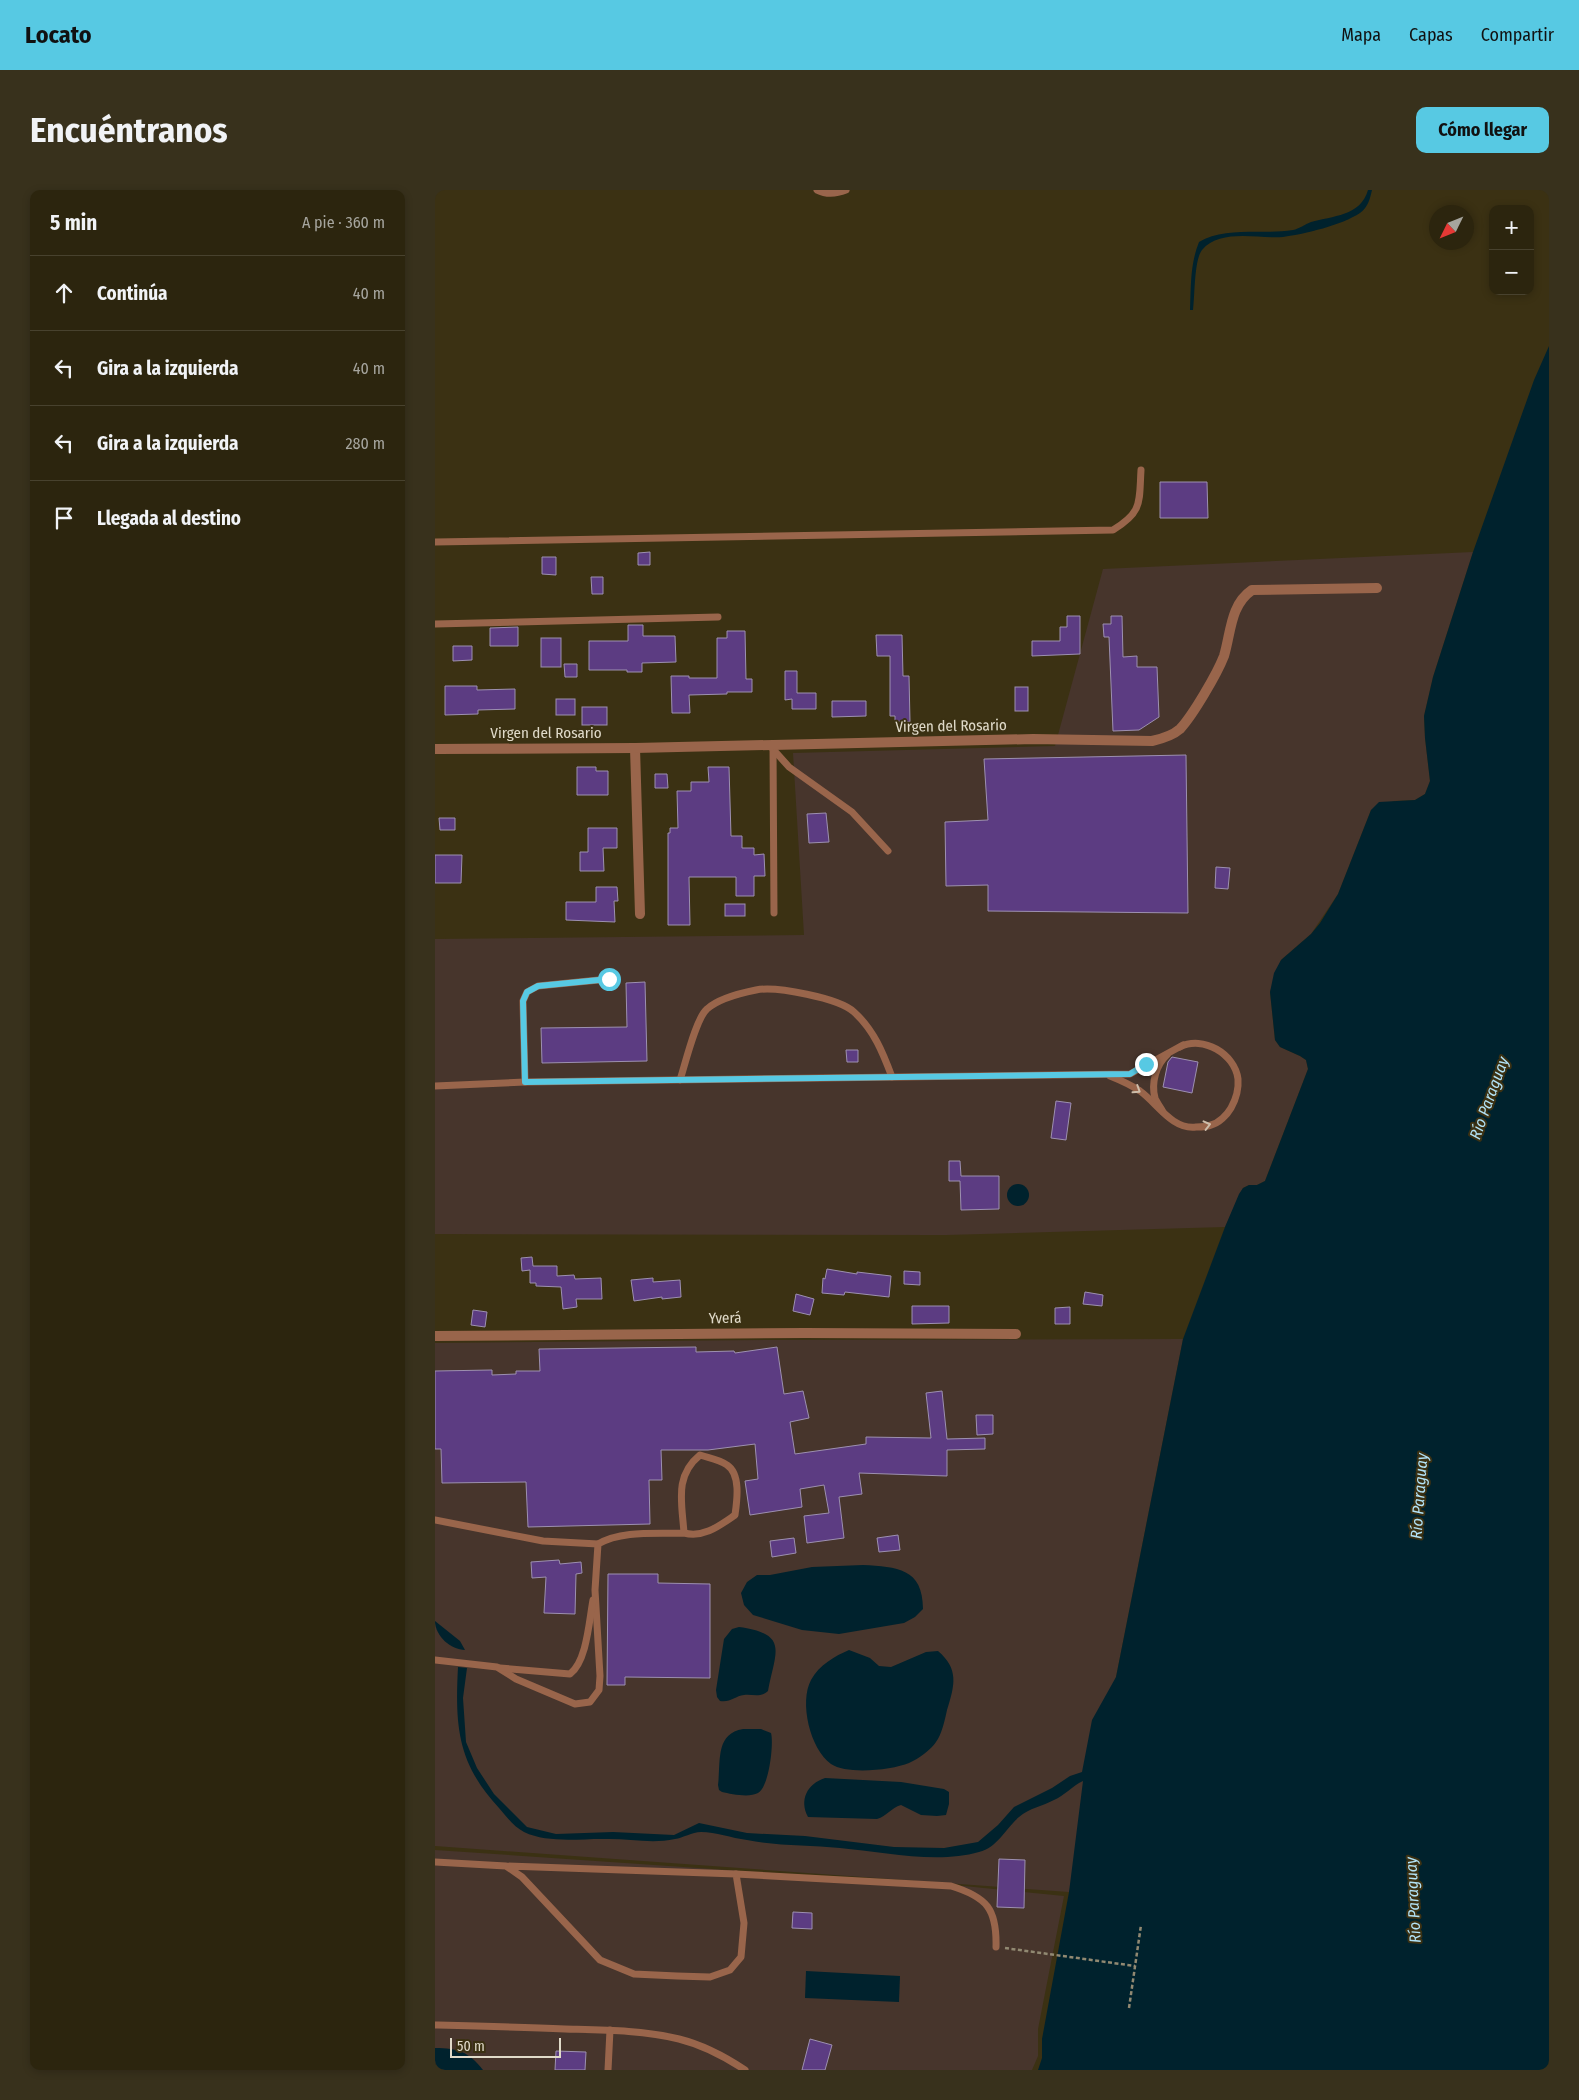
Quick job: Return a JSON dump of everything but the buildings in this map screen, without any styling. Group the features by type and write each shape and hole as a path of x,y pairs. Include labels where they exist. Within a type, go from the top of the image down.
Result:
{"street":[{"name":"Virgen del Rosario","path":"435,749 773,746 1033,739 1151,742 1164,739 1179,730 1202,697 1223,657 1232,620 1243,596 1252,590 1377,588"},
{"path":"635,748 640,914"},
{"name":"Yverá","path":"435,1336 805,1333 1015,1334"}],"lane":[{"path":"817,190 823,193 837,194 846,190"},
{"path":"435,542 1113,530 1129,520 1139,503 1141,470"},
{"path":"435,624 718,617"},
{"path":"773,746 789,767 852,812 889,851"},
{"path":"773,746 774,913"},
{"path":"525,1082 523,1001 527,992 538,986 609,979"},
{"path":"680,1080 698,1024 706,1010 723,1000 758,990 799,993 833,1000 853,1010 879,1044 892,1077"},
{"path":"435,1086 525,1082 1107,1074 1130,1074 1183,1045 1195,1043 1211,1046 1228,1058 1236,1070 1238,1079 1237,1096 1227,1115 1212,1125 1191,1128 1179,1124 1141,1092 1107,1074"},
{"path":"1163,1112 1155,1098 1154,1077 1159,1064 1165,1056 1183,1045"},
{"path":"435,1520 543,1541 598,1544 610,1537 622,1535 683,1533 692,1535 708,1532 735,1515 738,1500 734,1474 729,1466 718,1460 700,1455 689,1464 680,1489 683,1533"},
{"path":"435,1660 570,1674 577,1668 583,1652 595,1590 598,1544"},
{"path":"497,1667 516,1679 575,1704 590,1702 599,1690 601,1676 595,1590"},
{"path":"435,1862 736,1874 951,1886 973,1893 992,1912 997,1927 996,1947"},
{"path":"506,1866 522,1877 600,1960 634,1974 677,1976 710,1977 730,1970 741,1957 743,1923 736,1874"},
{"path":"435,2025 610,2030 679,2039 725,2057 745,2070"},
{"path":"608,2070 610,2030"}],"path":[{"path":"1129,2008 1141,1924"},
{"path":"996,1947 1135,1966"}],"shaded area":[{"path":"1473,552 1433,677 1424,716 1430,781 1425,794 1415,800 1394,801 1371,810 1338,894 1311,934 1281,960 1270,992 1275,1040 1280,1047 1306,1060 1308,1069 1265,1181 1243,1188 1225,1227 946,1235 435,1234 435,939 804,935 793,753 1055,746 1103,569"},
{"path":"1183,1339 1116,1677 1099,1781 1069,1892 435,1846 435,1343"},
{"path":"435,1850 964,1886 1064,1896 1038,2029 1038,2056 1032,2070 435,2070"}],"water":[{"path":"1368,190 1372,190 1363,211 1334,225 1283,237 1240,236 1219,239 1210,243 1199,255 1193,310 1190,310 1192,267 1199,242 1209,237 1233,232 1295,229 1311,222 1345,214 1359,205"},
{"name":"Río Paraguay","path":"1549,346 1549,2070 1038,2070 1042,2058 1042,2039 1069,1892 1083,1781 1058,1798 1023,1814 986,1850 946,1857 910,1856 770,1843 707,1832 698,1832 667,1840 650,1841 609,1839 566,1840 534,1836 520,1830 485,1791 474,1775 467,1759 462,1742 457,1707 458,1667 467,1668 463,1698 466,1742 477,1768 494,1794 527,1827 556,1834 613,1832 674,1835 699,1823 747,1833 805,1836 894,1847 944,1848 978,1842 998,1825 1014,1807 1052,1788 1070,1776 1082,1772 1092,1720 1116,1677 1183,1339 1239,1194 1243,1188 1249,1185 1257,1185 1265,1181 1308,1069 1306,1060 1280,1047 1275,1040 1270,992 1274,973 1281,960 1311,934 1320,923 1338,894 1371,810 1379,802 1415,800 1425,794 1430,781 1424,716 1433,677 1473,552 1534,380"},
{"path":"1018,1184 1026,1187 1029,1195 1026,1203 1018,1206 1010,1203 1007,1195 1010,1187"},
{"path":"863,1565 887,1567 906,1572 918,1585 922,1595 923,1609 915,1617 904,1623 839,1634 802,1630 753,1615 744,1605 741,1593 747,1582 757,1575 770,1575 812,1567"},
{"path":"435,1621 460,1641 465,1650 449,1645 438,1632"},
{"path":"739,1627 766,1634 772,1640 775,1647 775,1655 768,1691 759,1695 744,1695 727,1701 720,1701 716,1690 724,1639 732,1629"},
{"path":"849,1650 870,1658 879,1666 891,1667 926,1652 938,1651 949,1664 952,1671 953,1685 943,1726 934,1745 920,1757 909,1763 892,1768 858,1770 831,1764 817,1748 812,1737 807,1712 806,1700 808,1689 814,1675 823,1665"},
{"path":"743,1729 761,1729 771,1733 770,1765 765,1783 758,1793 750,1795 722,1792 719,1790 718,1785 721,1750 728,1736"},
{"path":"825,1778 901,1782 944,1789 949,1792 949,1804 946,1815 937,1816 921,1815 901,1805 877,1819 808,1817 804,1805 806,1793 813,1784"},
{"path":"806,1971 900,1976 899,2002 805,1998"},
{"path":"435,2048 462,2052 473,2059 483,2070 435,2070"}],"route":[{"path":"609,979 538,986 527,992 523,1001 525,1082 1130,1074 1146,1064"}]}
